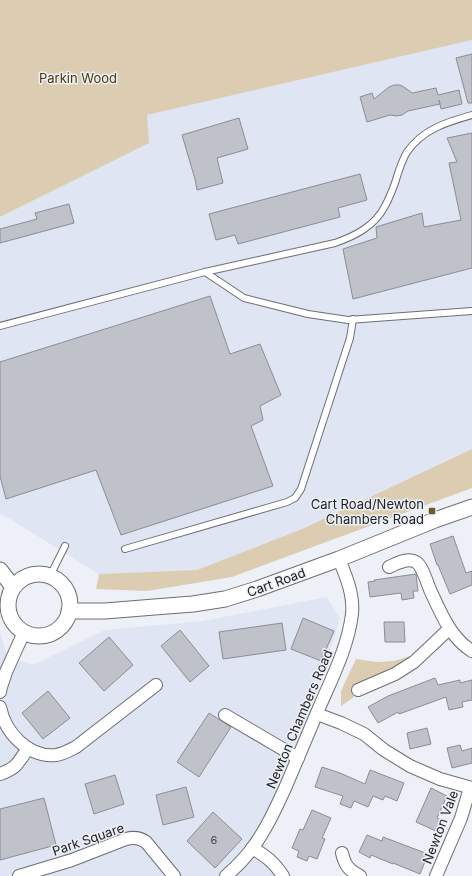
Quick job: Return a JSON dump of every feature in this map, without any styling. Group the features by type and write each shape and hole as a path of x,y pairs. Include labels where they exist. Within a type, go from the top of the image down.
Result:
{"street":[{"name":"Cart Road","path":"69,611 105,611 184,605 225,599 339,559 435,520 472,507"},
{"name":"Newton Chambers Road","path":"226,876 242,861 252,848 269,820 298,758 343,650 350,623 352,601 346,576 339,559"},
{"path":"389,567 400,562 410,560 416,562 420,566 432,595 450,629 457,639 465,647 472,651"},
{"path":"0,570 13,587"},
{"path":"39,574 50,576 58,581 66,590 69,603 69,611 64,623 46,635 36,636 24,632 13,621 9,614 9,596 13,587 22,579 30,575 39,574"},
{"path":"358,690 395,674 414,662 450,629"},
{"path":"0,692 6,672 24,632"},
{"path":"0,707 4,720 10,731 21,744 41,753 55,755 71,750 156,685"},
{"path":"317,714 364,734 384,750 410,766 440,779 471,788"},
{"path":"225,715 298,758"},
{"path":"0,774 12,770 28,748"},
{"name":"Newton Vale","path":"436,876 461,818 471,788"},
{"name":"Park Square","path":"19,876 72,860 126,839 133,838 142,839 146,842 174,876"},
{"path":"252,848 274,864 283,876"},
{"path":"342,853 348,868 360,876"}],"lane":[{"path":"0,326 205,272 335,244 368,227 385,208 403,161 408,152 424,135 448,122 472,115"},
{"path":"205,272 244,298 308,314 348,320 472,311"},
{"path":"125,550 287,502 294,498 301,489 350,338 353,319"},
{"path":"50,576 66,546"}],"shaded area":[{"path":"472,40 472,449 302,529 197,570 99,574 0,513 0,217 148,143 146,115"},
{"path":"327,597 340,619 303,736 262,841 283,876 0,876 0,632 7,655 33,665 105,630 203,621"}],"green space":[{"name":"Parkin Wood","path":"0,0 472,0 472,40 147,115 149,143 0,217"},
{"path":"472,449 472,488 232,577 147,591 96,589 99,574 197,570 302,529"},
{"path":"410,656 412,659 393,670 352,687 354,697 341,706 341,691 356,659 377,662 394,661"}],"building":[{"path":"472,54 472,103 468,103 456,58"},
{"path":"400,85 412,93 436,88 438,95 459,90 462,104 441,109 440,104 408,111 402,115 390,115 367,122 360,97 372,93 374,99 389,87"},
{"path":"239,118 248,149 217,158 223,183 197,190 182,135"},
{"path":"472,133 472,268 353,299 343,249 377,238 376,227 422,213 424,227 461,220 449,163 457,162 447,138"},
{"path":"360,174 367,200 338,208 340,217 238,244 235,235 216,240 209,214"},
{"path":"69,204 74,223 0,243 0,229 37,219 35,213"},
{"path":"210,296 230,354 260,344 281,395 260,406 263,420 251,426 273,486 121,535 96,470 6,499 0,476 0,362"},
{"path":"453,536 466,573 472,571 472,585 450,594 437,565 430,544"},
{"path":"416,574 418,591 413,591 414,598 402,600 401,593 370,597 368,582"},
{"path":"303,618 334,631 321,661 291,649"},
{"path":"384,622 404,622 405,642 385,642"},
{"path":"282,623 286,650 223,659 219,632"},
{"path":"180,630 209,666 190,682 161,646"},
{"path":"109,637 133,665 104,691 79,663"},
{"path":"435,678 438,685 460,680 460,683 472,680 472,700 462,702 463,707 449,710 446,697 399,714 398,712 378,723 368,707 388,696"},
{"path":"48,691 70,718 43,739 22,713"},
{"path":"209,713 231,727 199,777 177,762"},
{"path":"427,728 431,744 410,749 407,733"},
{"path":"460,745 462,751 472,748 472,763 452,768 447,748"},
{"path":"322,767 365,784 370,770 404,783 397,801 385,796 383,800 373,796 368,807 354,801 351,808 340,804 343,796 315,787"},
{"path":"115,775 124,804 94,814 85,784"},
{"path":"186,787 194,817 163,825 156,795"},
{"path":"431,788 447,796 437,818 443,821 438,832 416,822"},
{"path":"44,798 56,845 0,860 0,809"},
{"path":"312,810 331,818 322,838 325,839 317,859 309,856 307,861 297,857 299,851 292,848 300,829 303,830"},
{"path":"213,812 242,839 215,868 187,841"},
{"path":"367,835 382,841 383,837 428,854 420,874 371,855 370,858 359,852"}],"place":[{"name":"Cart Road/Newton Chambers Road","path":"432,511"}]}
